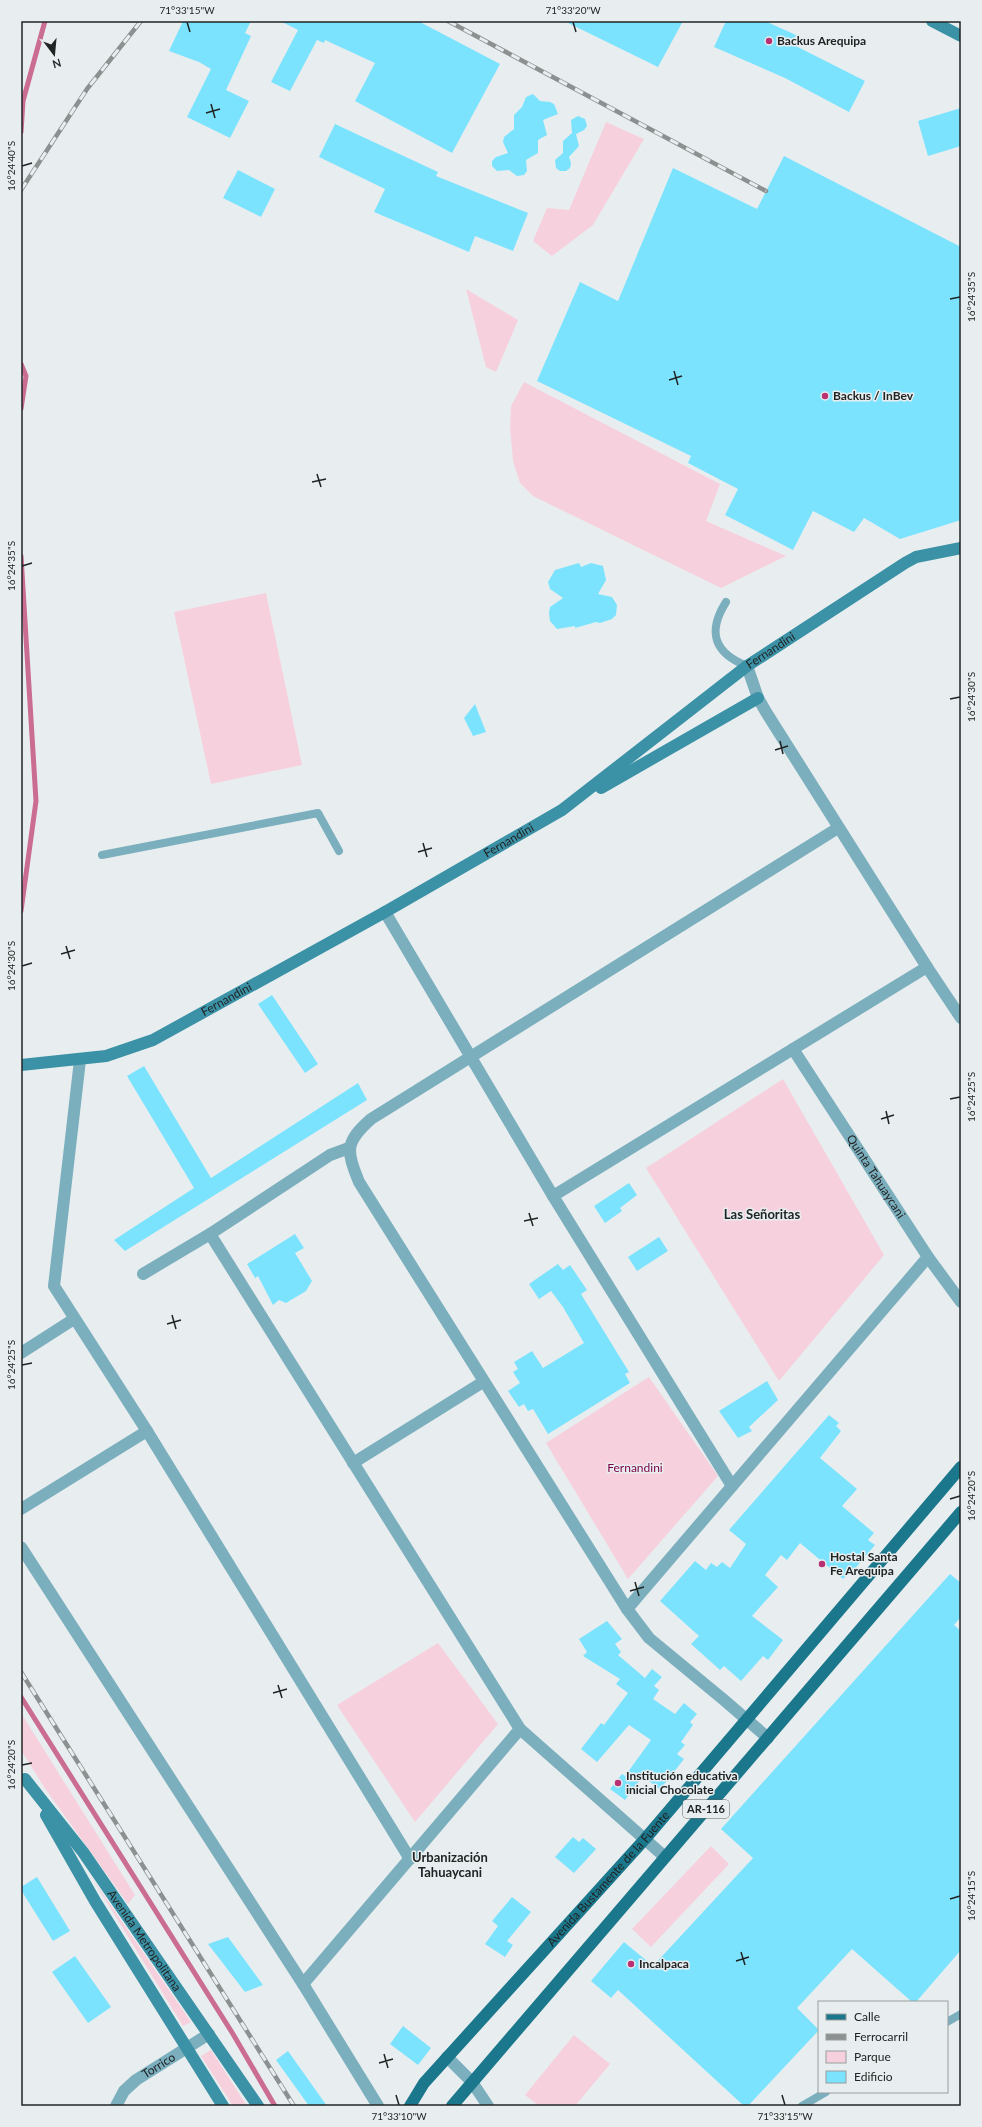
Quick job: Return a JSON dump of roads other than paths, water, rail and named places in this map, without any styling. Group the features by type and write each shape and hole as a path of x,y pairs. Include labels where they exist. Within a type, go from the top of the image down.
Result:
{"main road":[{"name":"Avenida Bustamente de la Fuente","path":"410,2106 424,2083 645,1839 961,1467"},
{"name":"AR-116","path":"452,2106 961,1512"}],"street":[{"path":"932,21 961,36"},
{"name":"Fernandini","path":"22,1065 80,1060 106,1056 153,1040 385,912 562,810 747,666 905,563 916,558 961,548"},
{"path":"747,666 758,698 838,828 961,1018"},
{"path":"562,810 758,698"},
{"path":"768,1738 649,1638 626,1609 359,1182 351,1163 349,1148 357,1132 372,1119 838,828"},
{"path":"385,912 553,1196 732,1486"},
{"path":"553,1196 927,967"},
{"name":"Quinta Tahuaycani","path":"793,1049 928,1257 961,1302"},
{"path":"80,1060 54,1286 147,1431 410,1859"},
{"path":"143,1274 210,1234 330,1155 349,1148"},
{"path":"210,1234 520,1730 665,1857"},
{"path":"626,1609 928,1257"},
{"path":"21,1353 74,1319"},
{"path":"353,1463 483,1382"},
{"path":"21,1510 147,1431"},
{"path":"21,1547 303,1984 378,2106"},
{"path":"303,1984 520,1730"},
{"name":"Avenida Metropolitana","path":"22,1777 83,1852 258,2106"},
{"name":"Avenida Metropolitana","path":"22,1777 95,1901 223,2106"},
{"name":"Torrico","path":"116,2106 124,2091 136,2080 209,2034"},
{"path":"448,2057 472,2082 488,2106"}],"lane":[{"path":"726,602 717,616 715,632 720,648 731,660 747,666"},
{"path":"102,856 318,813 339,851"},
{"path":"948,2021 961,2014"},
{"path":"802,2106 824,2093"}],"waterway":[{"path":"21,132 23,101 45,21"},
{"path":"21,364 26,376 21,409"},
{"path":"21,556 36,801 21,911"},
{"path":"21,1697 233,2034 275,2106"}],"railway":[{"path":"21,190 87,89 141,21"},
{"path":"448,21 766,191"},
{"path":"21,1672 294,2106"}],"place":[{"name":"Backus Arequipa","path":"769,41"},
{"name":"Backus / InBev","path":"825,396"},
{"name":"Hostal Santa Fe Arequipa","path":"822,1564"},
{"name":"Institución educativa inicial Chocolate","path":"618,1783"},
{"name":"Incalpaca","path":"631,1964"}],"district":[{"name":"Las Señoritas","path":"762,1214"},
{"name":"Urbanización Tahuaycani","path":"450,1864"}]}
